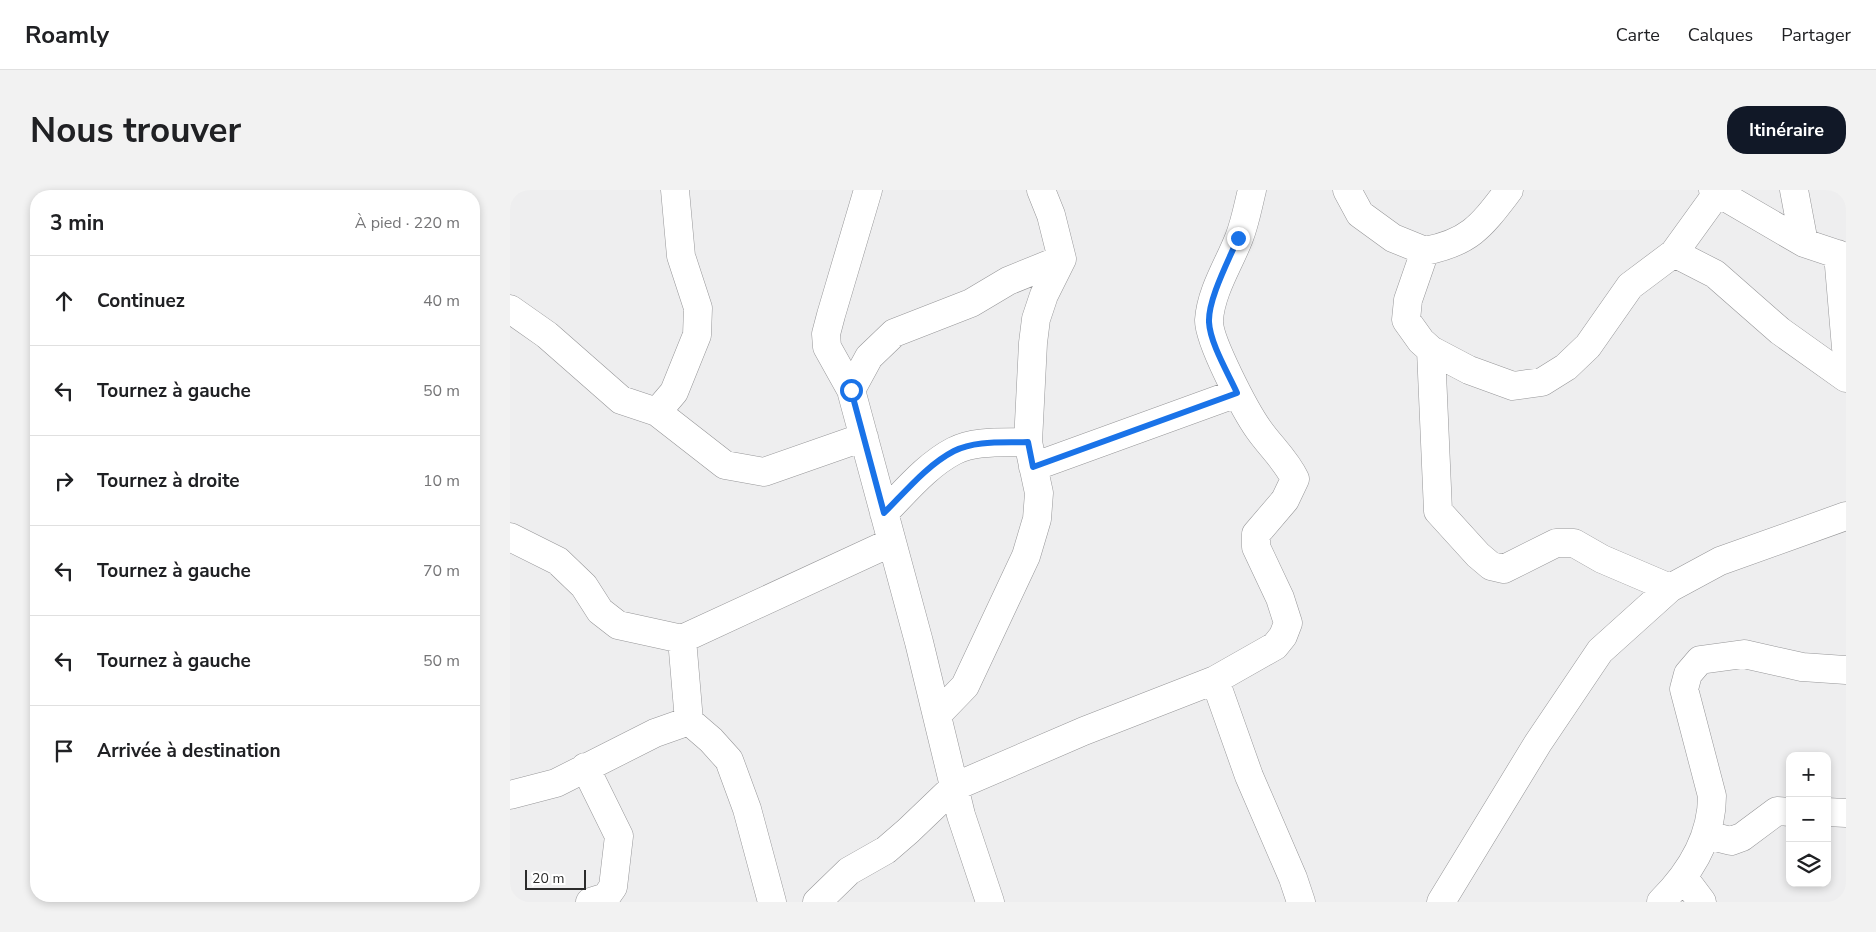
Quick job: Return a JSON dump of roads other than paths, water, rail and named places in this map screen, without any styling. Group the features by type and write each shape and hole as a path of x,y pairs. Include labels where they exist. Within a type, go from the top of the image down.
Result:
{"street":[{"path":"656,412 674,392 697,335 698,308 680,256 675,190"},
{"path":"868,190 826,334 827,347 851,390 937,715 954,787 990,902"},
{"path":"937,715 965,686 1026,556 1037,519 1039,493 1031,455 1036,319 1044,295 1062,259 1051,215 1040,190"},
{"path":"817,902 849,871 886,850 954,787 1084,731 1215,680 1275,646 1283,636 1288,623 1280,598 1256,547 1256,534 1285,500 1295,479 1290,469 1259,431 1237,393 1214,343 1209,321 1218,285 1243,224 1252,190"},
{"path":"1347,190 1360,214 1392,238 1425,251 1449,247 1467,237 1489,216 1510,190"},
{"path":"1794,190 1804,243"},
{"path":"1425,251 1408,300 1406,320 1414,332 1431,350 1468,370 1513,386 1542,382 1566,366 1588,346 1630,286 1674,253 1716,191 1804,243 1842,256 1846,348"},
{"path":"1674,253 1715,274 1780,331 1846,378"},
{"path":"851,390 869,357 894,333 971,303 1008,280 1062,259"},
{"path":"510,309 547,335 621,400 656,412 725,465 751,471 771,470 864,437"},
{"path":"1431,350 1438,511 1478,555 1491,566 1504,569 1556,543 1574,542 1602,559 1670,588"},
{"path":"884,513 920,477 955,451 983,443 1031,455 1237,393"},
{"path":"1441,902 1538,743 1600,651 1670,588 1720,560 1846,516"},
{"path":"510,537 558,561 584,586 600,611 618,625 682,639 892,542"},
{"path":"682,639 688,721 711,740 730,760 748,809 772,902"},
{"path":"1661,902 1684,878 1707,835 1712,814 1712,796 1684,689 1688,674 1700,660 1744,654 1802,668 1846,670"},
{"path":"1215,680 1249,776 1293,878 1301,902"},
{"path":"510,794 556,782 655,733 688,721"},
{"path":"585,767 619,836 613,888 606,897 590,902"},
{"path":"1707,835 1731,841 1742,837 1777,811 1786,812"},
{"path":"1831,812 1846,813"},
{"path":"1684,878 1702,902"}]}
